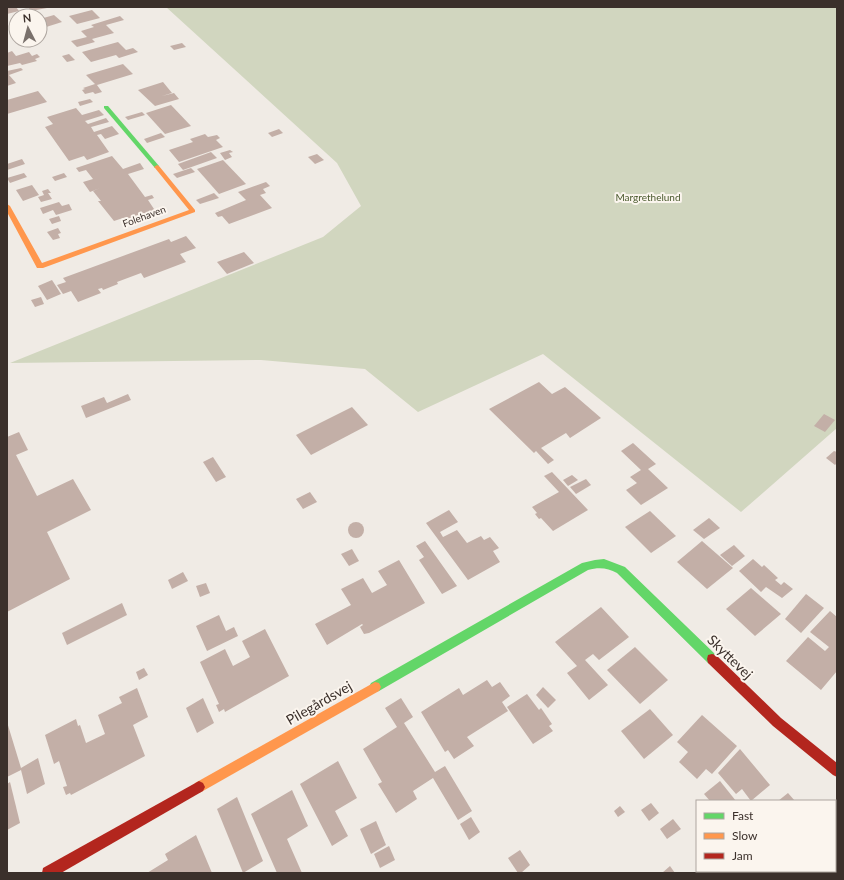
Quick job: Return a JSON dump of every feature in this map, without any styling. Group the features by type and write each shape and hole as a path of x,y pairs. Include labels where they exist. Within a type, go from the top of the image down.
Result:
{"street":[{"name":"Folehaven","path":"7,206 40,266 193,211 106,106"},
{"name":"Skyttevej","path":"605,562 621,570 777,722 837,771"},
{"name":"Pilegårdsvej","path":"48,873 586,566 605,562"}],"green space":[{"name":"Margrethelund","path":"166,7 837,7 837,428 741,512 543,354 418,412 365,369 261,360 10,363 323,237 361,206 337,163"}],"building":[{"path":"7,7 17,8 8,8 7,14"},
{"path":"28,7 47,7 47,8"},
{"path":"92,10 100,18 77,24 69,16"},
{"path":"54,15 62,22 48,26 48,17"},
{"path":"120,16 124,20 106,25 114,33 92,39 95,42 77,47 71,41 87,37 81,31 94,27 91,25"},
{"path":"118,42 126,50 133,48 138,52 119,58 116,55 91,62 82,52"},
{"path":"182,43 186,47 174,50 170,46"},
{"path":"12,51 16,56 29,52 32,56 37,54 40,57 35,59 37,61 22,65 20,63 7,66 7,53"},
{"path":"69,54 75,60 67,62 62,56"},
{"path":"123,64 133,74 97,85 102,92 85,94 82,90 85,89 83,88 95,84 86,75"},
{"path":"21,68 23,70 9,75 16,83 7,86 7,71"},
{"path":"163,82 172,93 162,96 174,93 179,99 155,106 138,90"},
{"path":"38,91 47,102 7,114 7,100"},
{"path":"90,99 93,102 80,106 78,102"},
{"path":"171,105 191,126 165,134 146,113"},
{"path":"76,108 82,115 99,110 104,115 85,121 88,124 106,118 109,122 91,127 94,132 112,126 119,134 105,139 101,134 97,135 109,152 87,160 84,156 69,161 45,127 53,124 47,117"},
{"path":"142,112 145,115 128,120 125,117"},
{"path":"279,129 283,133 272,137 268,133"},
{"path":"161,133 165,137 147,143 144,139"},
{"path":"205,134 208,137 217,135 220,138 216,140 223,147 179,162 169,150 193,142 190,139"},
{"path":"230,150 233,152 229,153 232,157 225,160 220,153"},
{"path":"211,152 217,158 183,170 178,164"},
{"path":"317,154 324,160 315,164 308,157"},
{"path":"112,156 123,169 140,163 144,169 128,174 145,197 152,195 154,198 148,200 156,212 127,222 123,218 114,221 98,201 101,201 93,191 100,188 90,192 83,182 93,179 86,170 79,172 76,168"},
{"path":"22,159 25,164 7,170 7,164"},
{"path":"223,160 246,184 219,194 197,169"},
{"path":"191,168 195,172 177,178 173,174"},
{"path":"24,173 27,177 10,183 7,178"},
{"path":"64,173 67,177 55,181 52,177"},
{"path":"266,182 270,186 263,189 266,193 260,195 272,208 229,224 222,216 218,217 215,213 246,200 238,192"},
{"path":"32,185 39,195 23,201 16,190"},
{"path":"48,189 51,193 48,193 52,199 41,202 38,197 44,195 42,191"},
{"path":"214,193 219,198 200,204 196,200"},
{"path":"59,202 62,206 69,204 72,210 56,215 53,210 43,214 40,208"},
{"path":"59,216 61,221 52,224 49,219"},
{"path":"58,228 61,233 58,234 60,238 53,240 47,232"},
{"path":"186,236 196,248 180,254 186,262 144,278 141,273 117,282 118,284 103,290 102,288 98,289 101,293 78,302 71,291 63,294 57,285 66,282 63,278 169,239 171,242"},
{"path":"244,252 254,263 227,274 217,262"},
{"path":"52,280 61,294 47,300 38,286"},
{"path":"41,297 44,304 35,307 31,300"},
{"path":"539,382 552,394 565,387 601,418 570,438 566,433 541,448 554,460 548,464 536,451 534,453 489,409"},
{"path":"128,394 131,400 86,418 81,406 104,397 107,403"},
{"path":"352,407 368,425 311,455 296,435"},
{"path":"824,414 835,420 825,432 814,426"},
{"path":"19,432 28,450 16,455 37,496 73,479 91,510 47,532 70,579 7,612 7,437"},
{"path":"633,443 656,464 648,469 668,488 641,505 626,490 637,483 630,477 641,470 621,451"},
{"path":"834,451 837,452 837,463 835,465 826,458"},
{"path":"213,457 226,477 216,482 203,462"},
{"path":"552,472 588,510 553,531 541,518 539,519 535,514 537,513 532,507 559,492 544,476"},
{"path":"572,475 578,480 568,486 563,480"},
{"path":"586,479 591,485 576,494 570,487"},
{"path":"310,492 317,502 303,509 296,499"},
{"path":"449,510 458,522 440,532 443,537 457,530 467,543 481,536 484,540 490,537 499,548 493,551 500,562 468,580 426,523"},
{"path":"650,511 676,536 651,553 625,527"},
{"path":"709,518 720,528 704,539 693,530"},
{"path":"356,522 362,524 364,530 362,536 356,538 350,536 348,530 350,524"},
{"path":"425,541 457,586 442,594 419,560 424,557 416,546"},
{"path":"702,541 733,568 707,589 677,562"},
{"path":"734,545 745,556 732,566 720,555"},
{"path":"352,549 359,561 349,566 341,554"},
{"path":"753,559 762,567 764,565 778,578 775,580 781,585 784,582 793,589 782,598 766,587 761,592 739,571"},
{"path":"399,560 425,603 369,633 364,634 360,627 363,625 362,624 327,645 315,624 351,605 341,589 363,578 372,593 387,585 378,571"},
{"path":"183,572 188,581 172,589 168,580"},
{"path":"206,583 210,593 200,597 196,586"},
{"path":"751,588 781,614 755,636 726,609"},
{"path":"806,594 824,608 801,633 785,619"},
{"path":"122,603 127,615 67,645 62,633"},
{"path":"601,607 629,637 599,660 593,654 585,660 608,685 589,700 567,673 577,666 555,642"},
{"path":"830,611 837,617 837,671 821,690 786,661 808,637 825,651 829,647 810,632"},
{"path":"219,615 226,631 234,627 238,636 207,651 196,626"},
{"path":"265,629 289,676 225,712 224,709 219,712 216,705 219,704 200,662 225,649 233,666 250,657 242,641"},
{"path":"635,647 668,680 640,704 607,670"},
{"path":"144,668 148,675 139,680 136,672"},
{"path":"487,680 492,687 500,682 510,696 502,702 508,711 467,737 474,746 454,759 448,750 445,752 421,712 459,688 463,695"},
{"path":"543,687 556,700 548,708 536,695"},
{"path":"137,688 148,717 133,725 145,756 71,795 70,793 66,795 63,787 67,786 59,761 54,764 45,735 76,719 78,726 80,725 86,743 105,734 98,715 122,703 119,697"},
{"path":"527,694 539,710 541,708 552,724 549,726 553,731 533,744 507,707"},
{"path":"203,698 214,723 197,733 186,708"},
{"path":"401,698 413,717 404,723 435,772 445,766 472,811 458,820 433,778 413,791 417,799 396,813 378,784 382,782 363,749 397,727 385,708"},
{"path":"650,709 673,735 644,759 621,731"},
{"path":"702,715 737,746 712,774 706,769 697,779 679,762 688,752 677,742"},
{"path":"7,722 21,768 38,758 45,784 27,794 21,770 7,777"},
{"path":"740,749 770,785 750,800 742,789 736,794 718,773"},
{"path":"338,761 357,798 335,811 348,836 332,846 300,784"},
{"path":"720,781 735,800 709,800 704,794"},
{"path":"10,782 20,823 7,830 7,784"},
{"path":"292,790 308,826 287,839 302,873 277,873 251,814"},
{"path":"788,793 794,800 779,800"},
{"path":"237,797 263,861 243,873 217,809"},
{"path":"651,803 659,813 649,821 641,810"},
{"path":"620,806 625,812 618,817 614,811"},
{"path":"471,817 480,832 469,840 460,824"},
{"path":"673,819 681,829 667,839 660,829"},
{"path":"376,821 386,845 371,854 360,829"},
{"path":"196,835 212,873 147,873 168,860 165,854"},
{"path":"389,846 395,860 380,868 374,854"},
{"path":"520,850 530,865 521,873 518,873 508,858"},
{"path":"670,866 675,873 662,873"},
{"path":"712,872 771,873 712,873"}],"traffic: fast":[{"path":"106,107 157,167"},
{"path":"375,687 586,566 595,564 604,564 621,570 712,659"}],"traffic: slow":[{"path":"7,206 40,266 193,211 157,167"},
{"path":"199,787 375,687"}],"traffic: jam":[{"path":"712,659 777,722 837,771"},
{"path":"48,873 199,787"}]}
